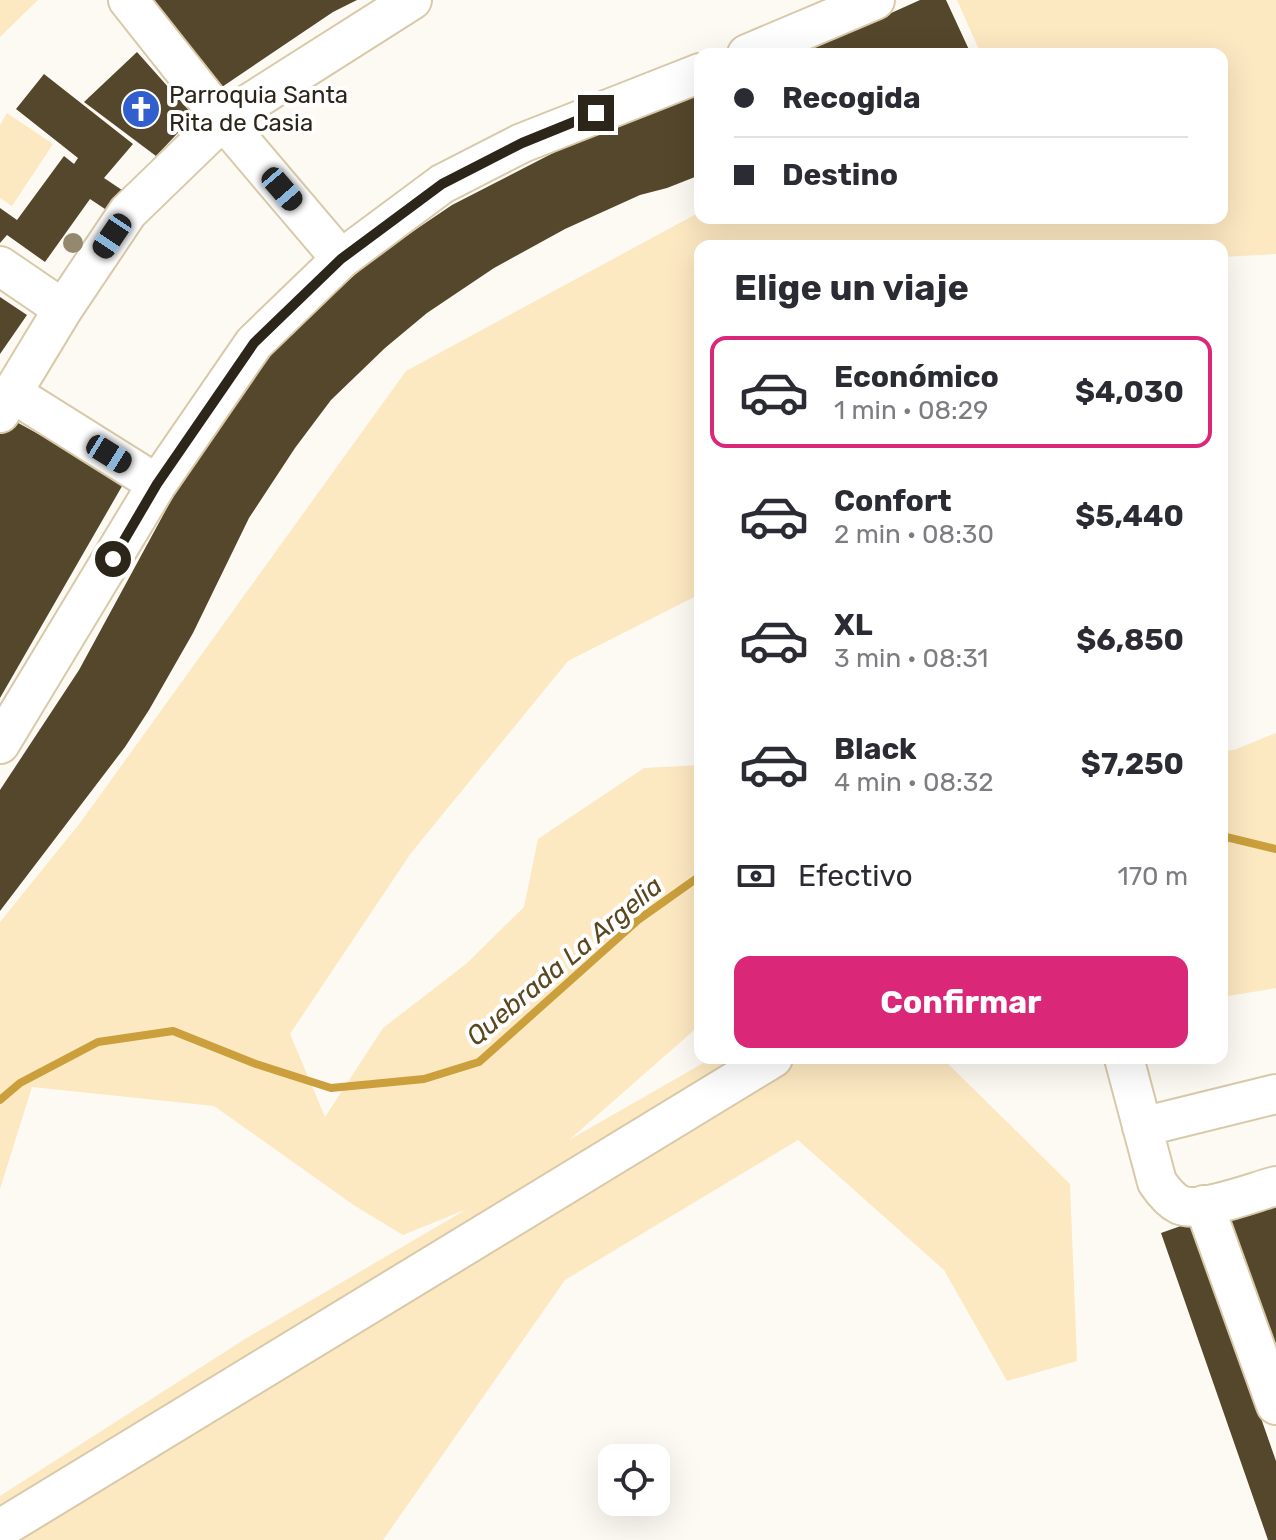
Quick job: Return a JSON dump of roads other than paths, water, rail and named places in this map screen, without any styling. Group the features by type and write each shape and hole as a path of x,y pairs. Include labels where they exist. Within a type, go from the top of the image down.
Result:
{"street":[{"path":"128,0 223,120 341,259"},
{"path":"157,484 6,403 63,309 128,212 223,120 412,0"},
{"path":"761,48 875,0"},
{"path":"0,744 157,484 254,343 341,259 455,177 522,143 694,75"},
{"path":"0,266 63,309"},
{"path":"0,1529 763,1064"},
{"path":"1126,1064 1157,1182 1170,1199 1182,1206 1204,1205 1276,1186"},
{"path":"1142,1127 1276,1094"},
{"path":"1204,1205 1276,1405"}],"waterway":[{"name":"Quebrada La Argelia","path":"1228,837 1276,849"},
{"name":"Quebrada La Argelia","path":"0,1100 20,1083 98,1042 173,1031 256,1064 331,1088 424,1079 479,1062 638,920 694,880"}],"place":[{"name":"Parroquia Santa Rita de Casia","path":"141,109"}]}
